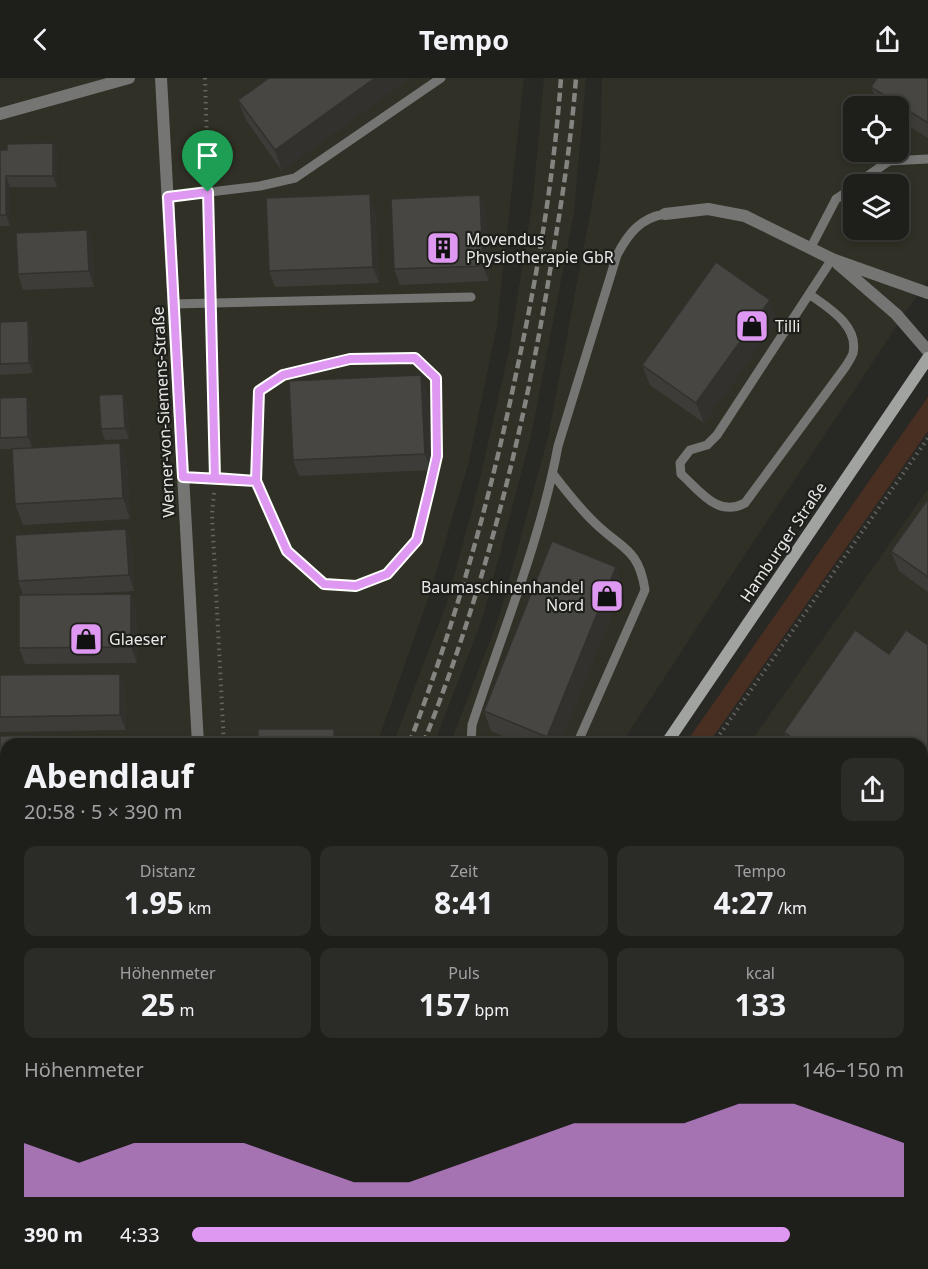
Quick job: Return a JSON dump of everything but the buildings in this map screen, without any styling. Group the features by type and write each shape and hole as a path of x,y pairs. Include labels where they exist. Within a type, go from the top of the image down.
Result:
{"main road":[{"name":"Hamburger Straße","path":"670,738 928,358"}],"street":[{"path":"0,114 129,78"},
{"name":"Werner-von-Siemens-Straße","path":"161,78 198,738"},
{"path":"665,214 708,209 745,216 832,259 928,293"},
{"path":"832,259 896,314 928,351"}],"lane":[{"path":"168,197 260,186 295,178 441,78"},
{"path":"871,174 889,161 928,159"},
{"path":"811,247 836,199 843,194"},
{"path":"471,738 472,725 520,588 558,446 617,255 628,235 638,225 651,216 665,214"},
{"path":"809,294 838,314 852,336 853,352 846,366 745,503 736,508 725,508 714,504 681,474 680,463 690,450 707,445 717,435 809,294 832,259"},
{"path":"174,304 471,297"},
{"path":"415,358 436,378 437,456 417,540 387,574 356,586 324,584 287,551 256,481 259,391 283,375 350,359 415,358"},
{"path":"552,474 597,525 628,549 642,571 645,590 580,738"},
{"path":"183,477 256,481"}],"path":[{"path":"205,78 215,478 212,515 224,738"},
{"path":"717,738 928,438"}],"shaded area":[{"path":"0,78 524,78 497,326 468,465 430,593 379,738 0,738"},
{"path":"544,78 586,78 574,213 531,437 483,617 436,738 395,738 447,602 478,487 509,350 533,198"},
{"path":"602,78 928,78 928,279 625,738 452,738 499,617 548,437 600,160"},
{"path":"928,397 928,431 712,738 689,738"},
{"path":"928,489 928,738 753,738"}],"railway":[{"path":"411,738 470,561 506,421 544,227 561,78"},
{"path":"425,738 465,629 483,570 500,511 528,391 562,199 576,78"}],"place":[{"name":"Movendus Physiotherapie GbR","path":"443,248"},
{"name":"Tilli","path":"752,326"},
{"name":"Baumaschinenhandel Nord","path":"607,596"},
{"name":"Glaeser","path":"86,639"}],"route":[{"path":"208,192 168,197 183,477 256,481 259,391 283,375 350,359 415,358 436,378 437,456 417,540 387,574 356,586 324,584 287,551 256,481 215,478 208,192"}]}
